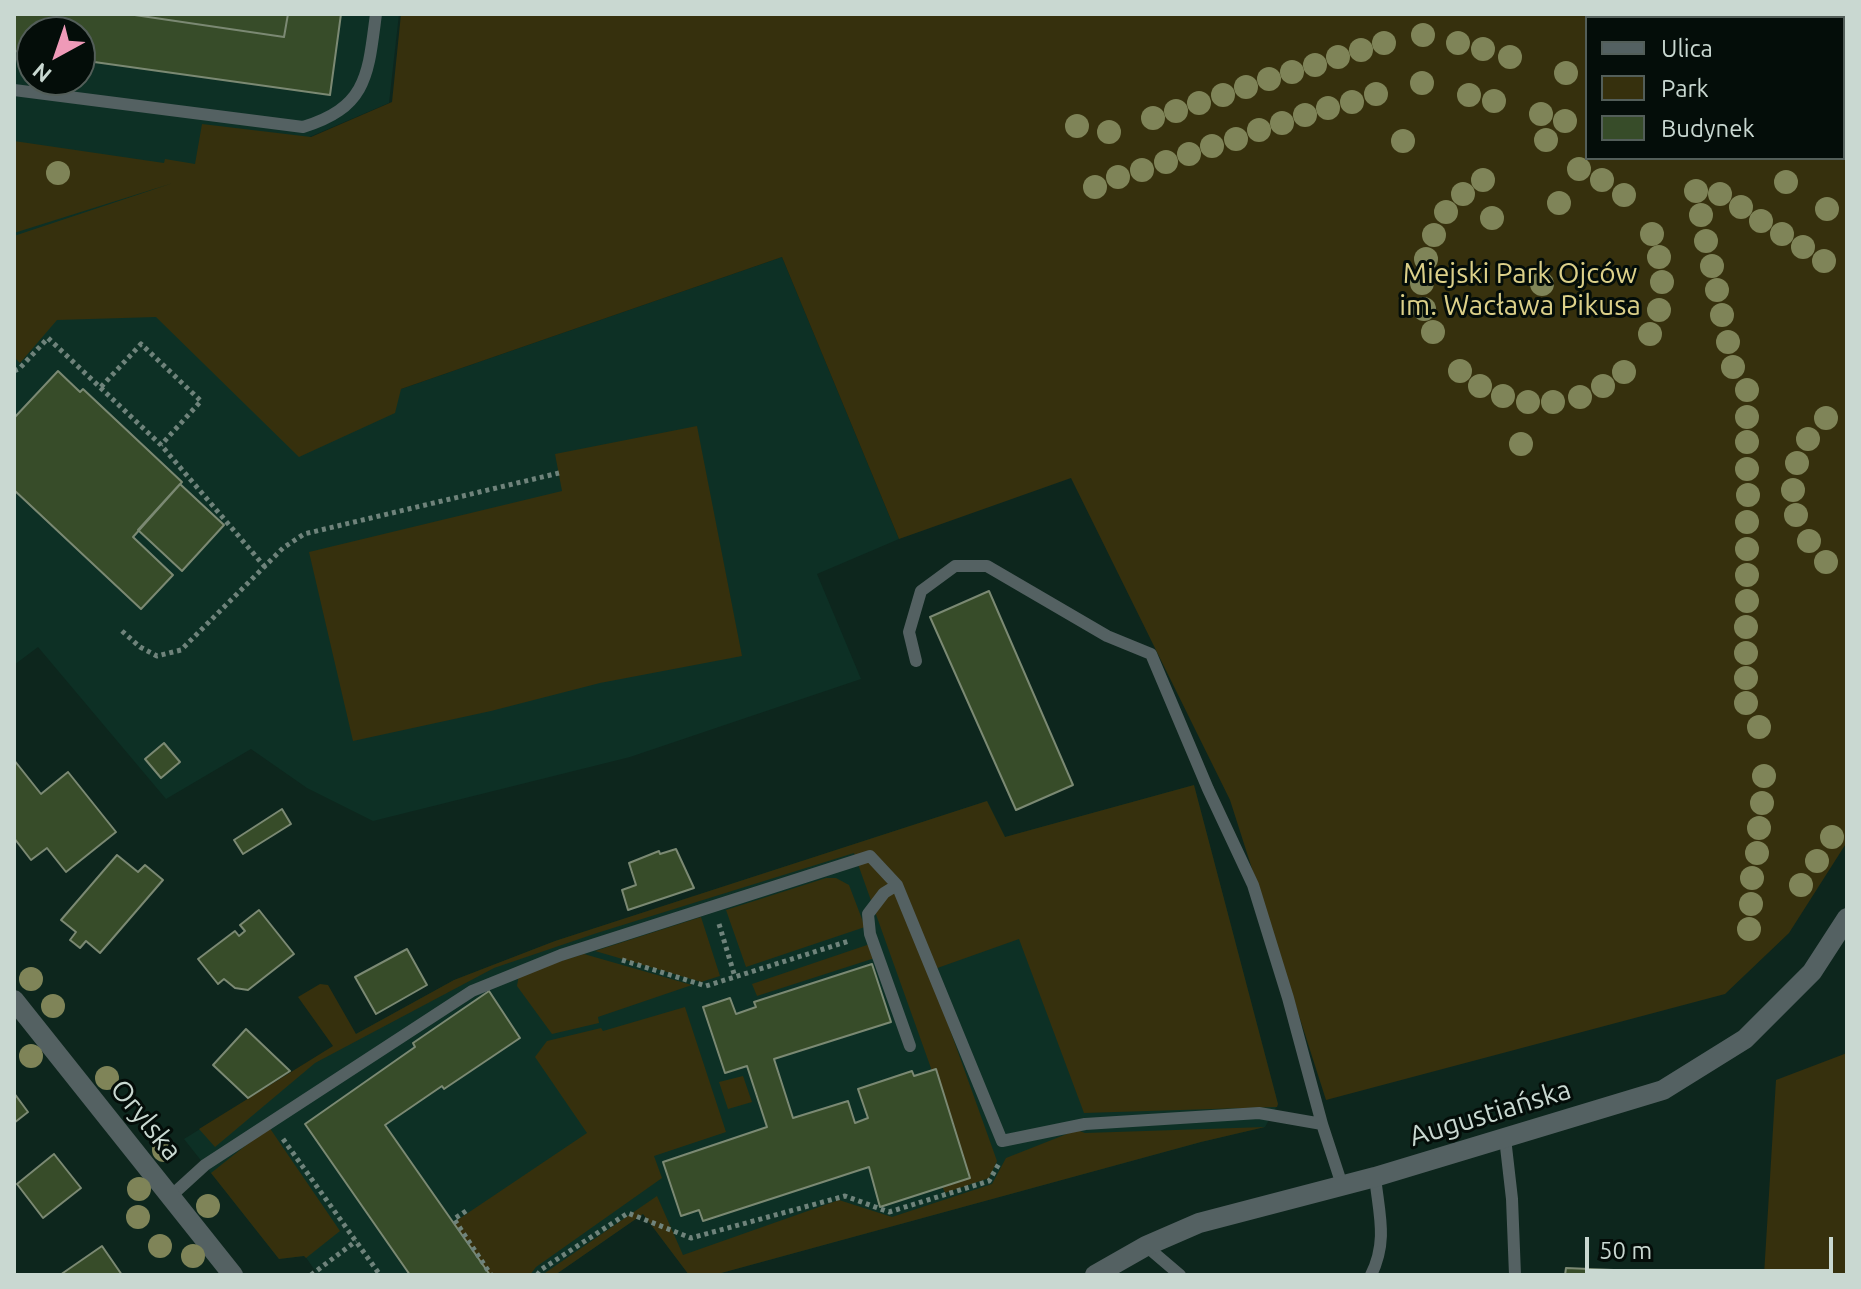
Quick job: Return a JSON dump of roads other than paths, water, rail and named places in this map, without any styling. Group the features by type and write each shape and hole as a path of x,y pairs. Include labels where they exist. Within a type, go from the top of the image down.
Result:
{"street":[{"name":"Augustiańska","path":"1095,1275 1146,1246 1199,1223 1375,1177 1663,1090 1745,1039 1812,972 1847,918"},
{"name":"Orylska","path":"14,1000 233,1275"}],"lane":[{"path":"14,90 303,127 331,118 355,97 366,73 376,14"},
{"path":"916,661 909,632 921,591 955,566 987,566 1107,636 1151,654 1253,885 1342,1185"},
{"path":"171,1196 205,1165 472,991 582,948 870,856 897,885 1002,1141 1085,1124 1259,1113 1322,1124"},
{"path":"897,885 884,893 868,914 870,934 910,1046"},
{"path":"1505,1138 1512,1199 1515,1275"},
{"path":"1371,1275 1379,1259 1383,1239 1375,1177"},
{"path":"1146,1246 1180,1275"}],"park label":[{"name":"Miejski Park Ojców im. Wacława Pikusa","path":"1520,290"}]}
